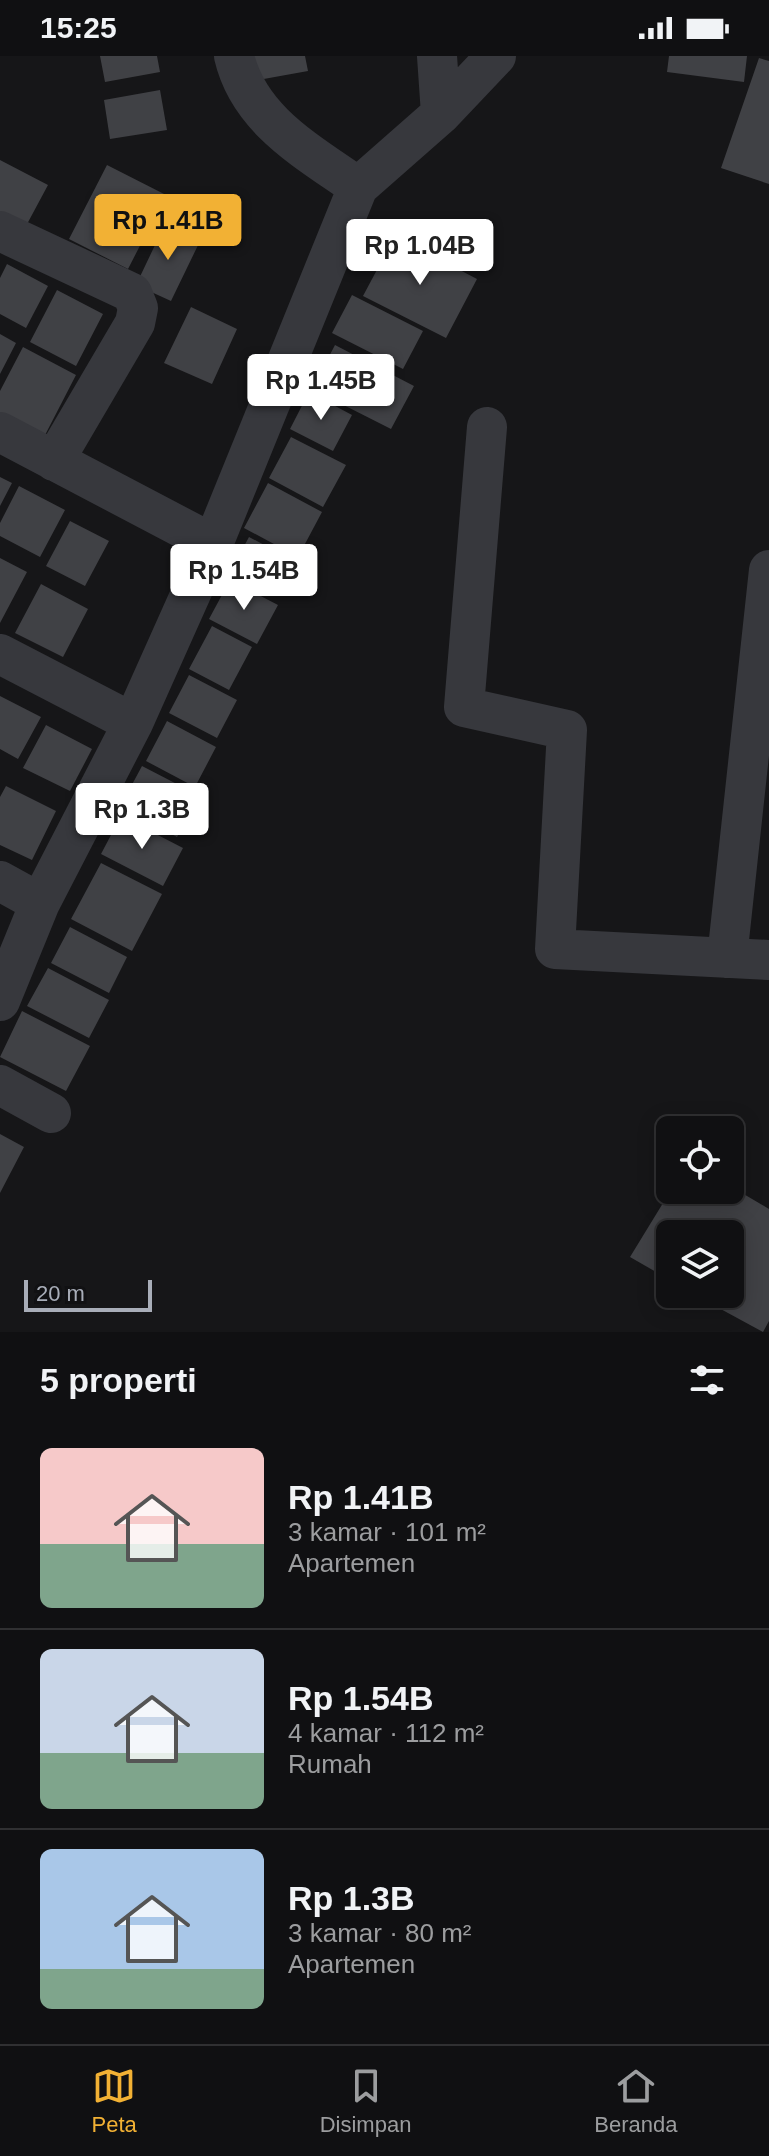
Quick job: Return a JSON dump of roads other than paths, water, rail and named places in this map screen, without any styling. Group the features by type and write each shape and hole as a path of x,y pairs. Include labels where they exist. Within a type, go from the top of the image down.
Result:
{"street":[{"path":"234,56 240,79 277,129 358,187"},
{"path":"437,56 441,114"},
{"path":"0,1001 40,903 133,723 213,544 358,187 441,114 496,56"},
{"path":"0,231 132,293 138,308 135,323 54,461"},
{"path":"487,427 464,707 567,730 555,949 769,960"},
{"path":"0,432 213,544"},
{"path":"727,958 769,570"},
{"path":"0,654 133,723"},
{"path":"0,881 40,903"},
{"path":"0,1085 51,1113"}]}
